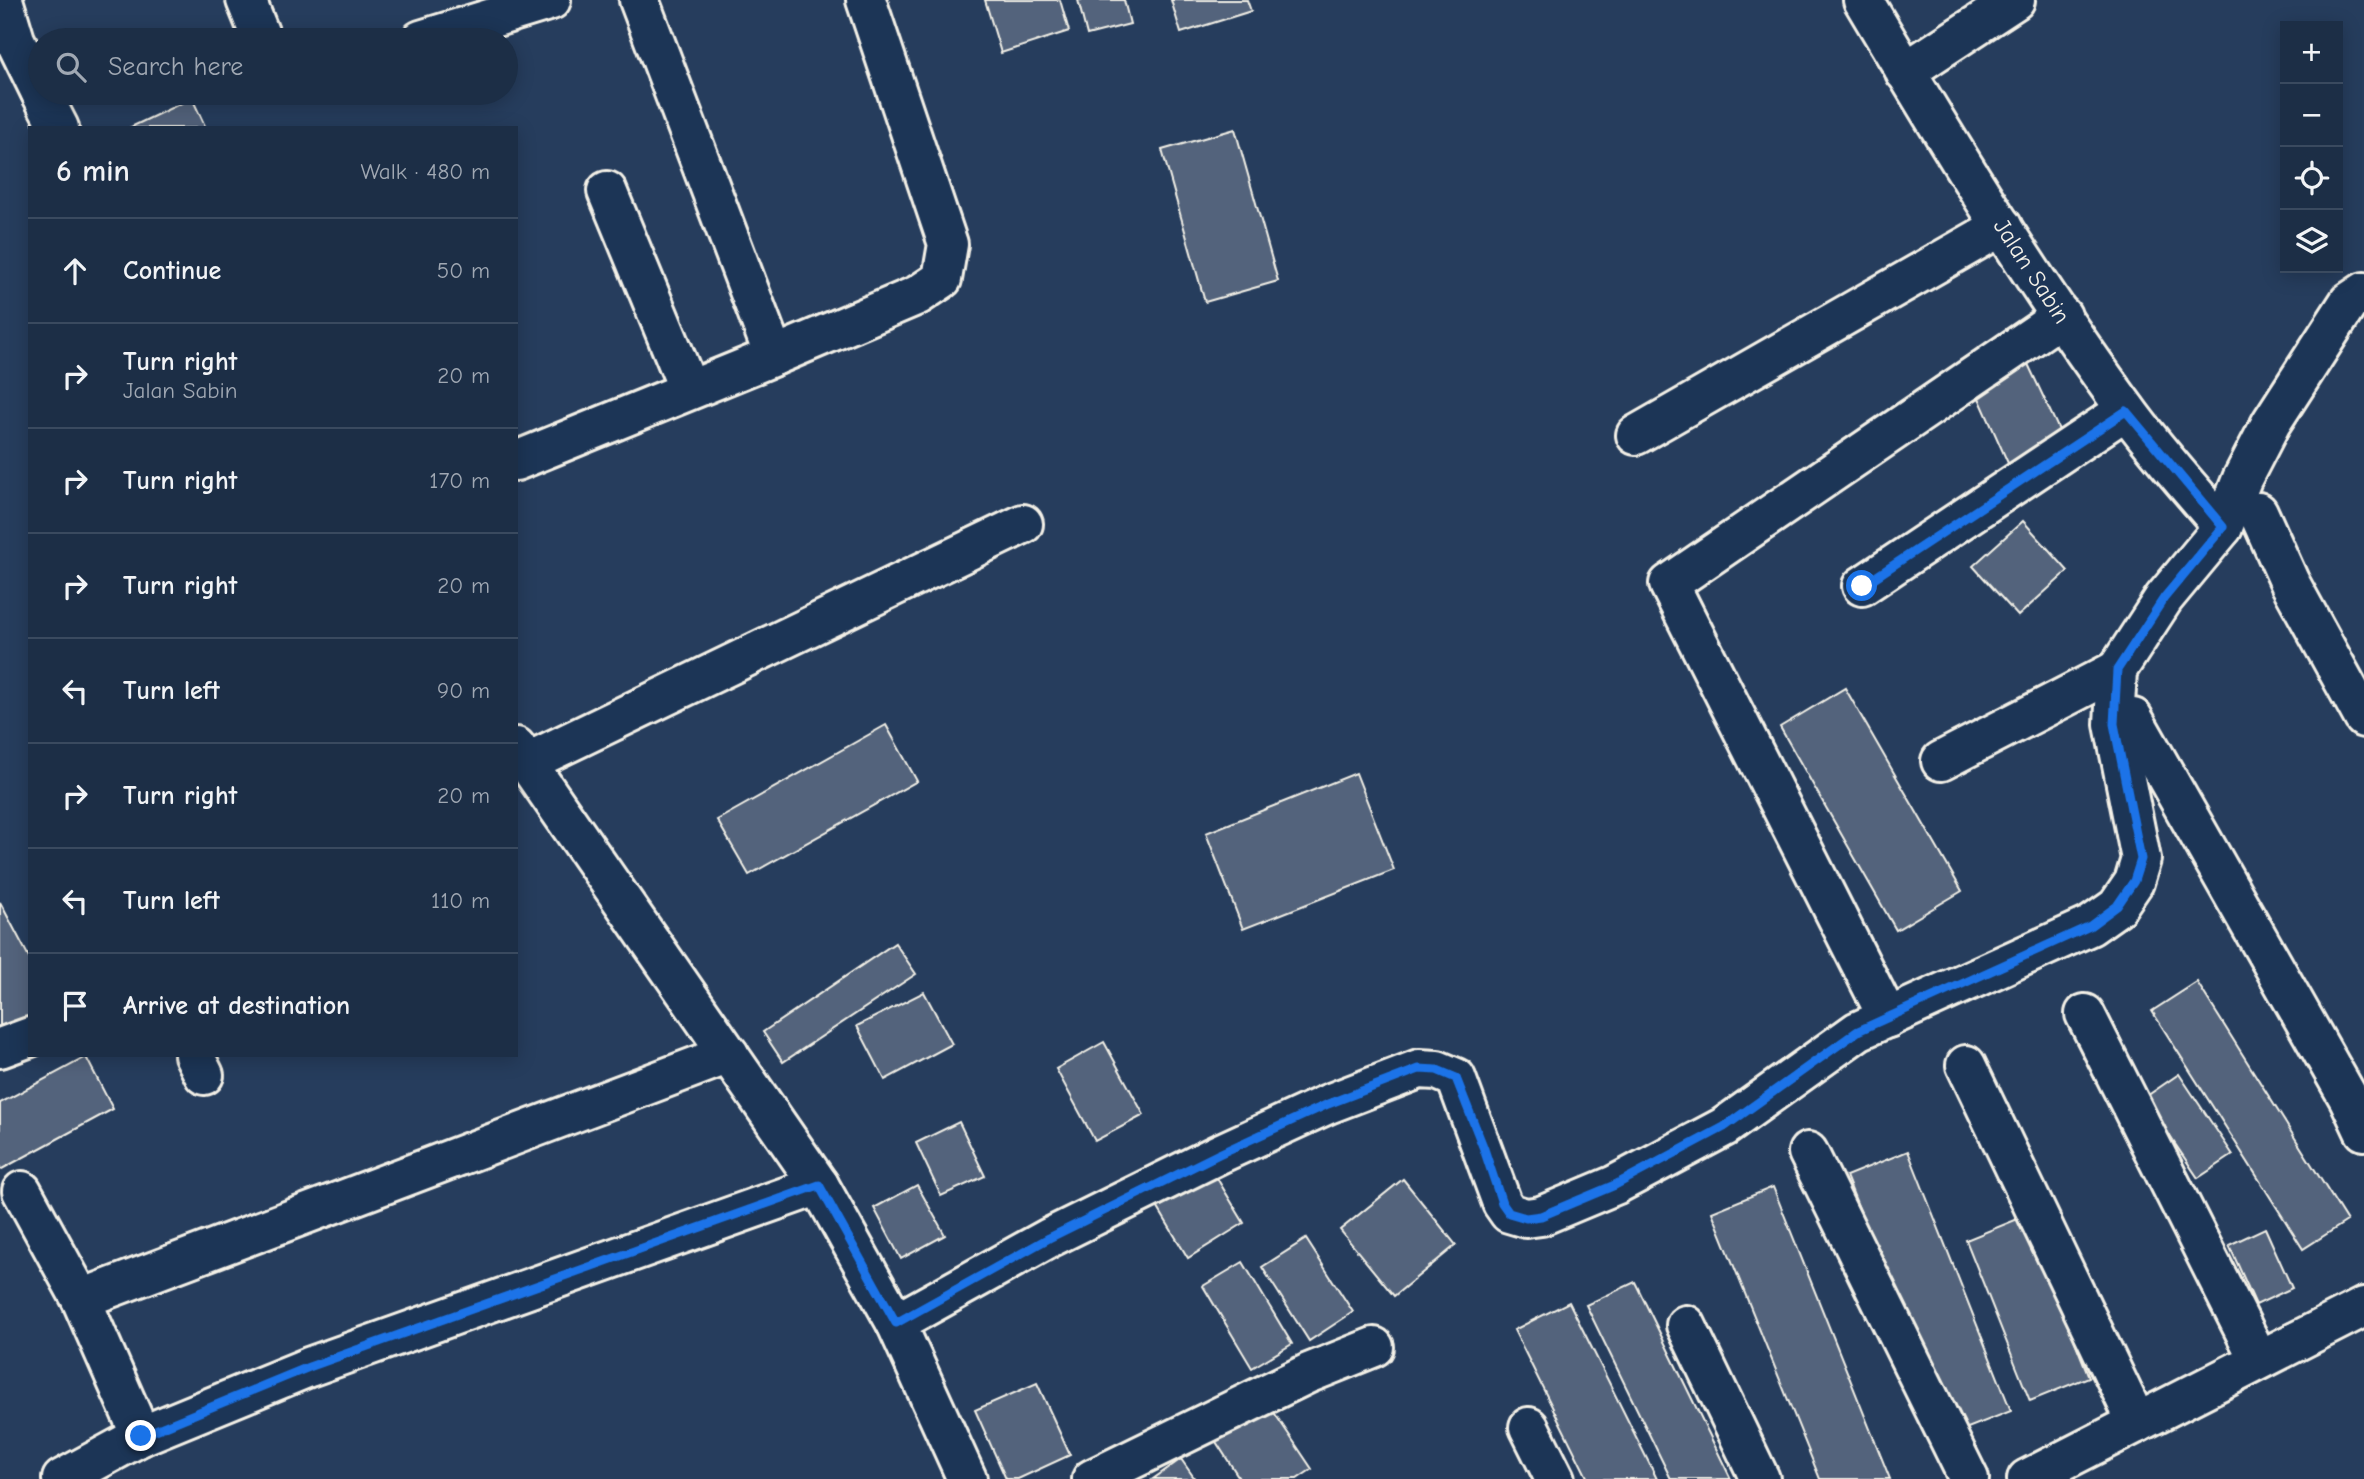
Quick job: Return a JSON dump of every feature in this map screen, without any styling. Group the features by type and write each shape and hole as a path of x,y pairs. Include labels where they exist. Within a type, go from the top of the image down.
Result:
{"street":[{"path":"246,0 257,28"},
{"path":"460,28 551,0"},
{"path":"639,0 774,356"},
{"path":"518,460 918,295 942,279 948,244 866,0"},
{"name":"Jalan Sabin","path":"1863,0 1940,131 2126,411 2223,527"},
{"path":"1905,72 2015,0"},
{"path":"5,19 28,66"},
{"path":"48,105 58,126"},
{"path":"607,191 689,390"},
{"path":"1636,435 2003,226"},
{"path":"1941,761 2117,670 2164,598 2223,527 2242,479 2272,423 2359,307"},
{"path":"1888,1018 1669,584 2062,316"},
{"path":"1862,586 2126,411"},
{"path":"2258,512 2291,583 2364,718"},
{"path":"967,1479 896,1323 819,1185 524,767 1023,524"},
{"path":"896,1323 1049,1238 1219,1154 1328,1104 1419,1069 1437,1070 1456,1078 1502,1203 1509,1213 1526,1218 1541,1216 1615,1185 1724,1127 1858,1031 2090,926 2117,906 2134,881 2141,859 2114,724 2117,670"},
{"path":"2133,718 2359,1107"},
{"path":"2085,1014 2259,1360"},
{"path":"0,1048 28,1038"},
{"path":"81,1299 729,1054"},
{"path":"1966,1065 2137,1423"},
{"path":"1808,1152 1969,1479"},
{"path":"62,1479 141,1436 309,1367 819,1185"},
{"path":"22,1191 81,1299 141,1436"},
{"path":"2027,1479 2364,1307"},
{"path":"1686,1325 1760,1479"},
{"path":"1092,1479 1309,1373 1374,1347"},
{"path":"1529,1427 1555,1479"}],"building":[{"path":"985,0 1060,0 1069,31 1001,53"},
{"path":"1078,0 1124,0 1130,24 1087,35"},
{"path":"1171,0 1247,0 1251,11 1181,33"},
{"path":"177,105 195,105 205,126 133,126"},
{"path":"1235,129 1278,281 1205,302 1162,150"},
{"path":"2028,364 2066,445 2011,470 1975,389"},
{"path":"2023,521 2068,571 2018,616 1973,566"},
{"path":"1845,688 1962,891 1896,930 1780,727"},
{"path":"886,725 917,781 749,875 717,820"},
{"path":"1356,773 1394,870 1243,929 1206,833"},
{"path":"0,902 28,955 28,1018 0,1033"},
{"path":"895,943 916,974 783,1062 763,1032"},
{"path":"2197,982 2347,1221 2303,1249 2152,1011"},
{"path":"924,992 952,1044 885,1080 857,1026"},
{"path":"1104,1042 1144,1115 1095,1141 1056,1069"},
{"path":"86,1057 113,1109 0,1170 0,1103"},
{"path":"2179,1074 2233,1155 2198,1178 2144,1098"},
{"path":"959,1122 985,1176 941,1196 916,1143"},
{"path":"1908,1151 2011,1411 1950,1435 1846,1176"},
{"path":"1209,1165 1244,1223 1188,1258 1152,1198"},
{"path":"1403,1179 1456,1245 1394,1296 1340,1230"},
{"path":"917,1185 945,1235 901,1259 874,1208"},
{"path":"1773,1187 1890,1479 1820,1479 1712,1212"},
{"path":"2025,1216 2089,1377 2030,1401 1966,1240"},
{"path":"2265,1228 2292,1288 2256,1305 2229,1245"},
{"path":"1306,1239 1353,1312 1309,1341 1262,1267"},
{"path":"1243,1262 1292,1344 1252,1368 1203,1286"},
{"path":"1635,1282 1731,1479 1671,1479 1586,1305"},
{"path":"1569,1302 1657,1479 1588,1479 1514,1330"},
{"path":"1037,1383 1070,1455 1018,1479 1006,1479 975,1410"},
{"path":"1265,1399 1312,1469 1297,1479 1240,1479 1211,1434"},
{"path":"1181,1459 1195,1479 1153,1479"}],"route":[{"path":"141,1436 309,1367 819,1185 896,1323 1049,1238 1219,1154 1328,1104 1419,1069 1437,1070 1456,1078 1502,1203 1509,1213 1526,1218 1541,1216 1615,1185 1724,1127 1858,1031 2090,926 2117,906 2134,881 2141,859 2114,724 2117,670 2164,598 2223,527 2126,411 1862,586"}]}
